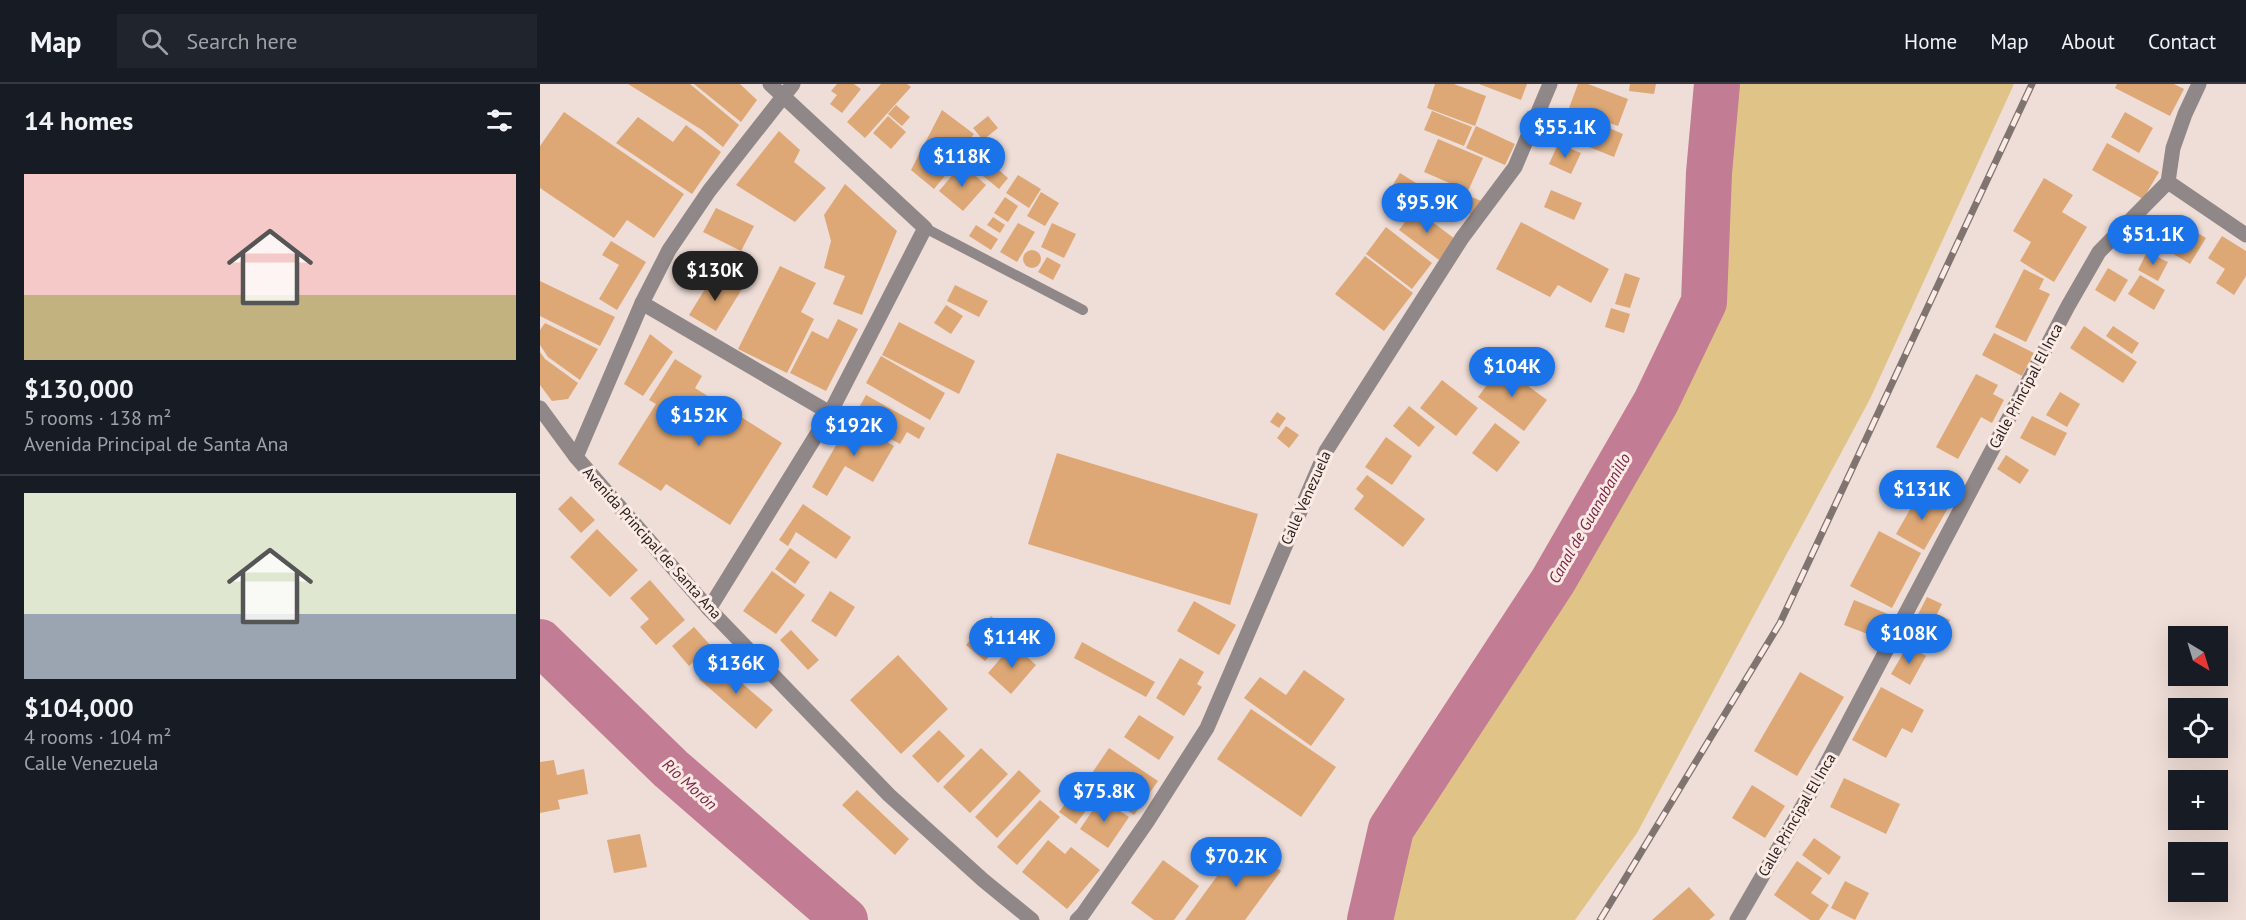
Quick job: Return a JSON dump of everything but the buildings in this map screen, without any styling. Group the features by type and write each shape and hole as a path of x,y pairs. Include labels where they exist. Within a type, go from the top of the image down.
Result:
{"street":[{"path":"709,609 830,412 925,228 788,90 770,84"},
{"name":"Calle Venezuela","path":"1077,920 1140,832 1207,728 1326,452 1462,238 1515,167 1550,84"},
{"path":"2199,84 2173,148 2168,182 2246,235"},
{"path":"576,457 642,303 669,250 709,191 788,90"},
{"name":"Calle Principal El Inca","path":"1737,920 1820,776 2068,306 2099,252 2168,182"},
{"path":"642,303 830,412"},
{"name":"Avenida Principal de Santa Ana","path":"540,408 576,457 709,609 889,795 983,880 1032,920"}],"lane":[{"path":"925,228 1083,310"}],"shaded area":[{"path":"1717,84 2014,84 1870,399 1637,833 1575,920 1365,920 1391,829 1553,581 1704,303 1709,173"}],"waterway":[{"name":"Canal de Guanabanillo","path":"1370,920 1391,829 1553,581 1656,402 1704,302 1709,173 1717,84"},
{"name":"Río Morón","path":"540,642 671,769 845,920"}],"railway":[{"path":"1600,920 1780,623 2032,84"}]}
